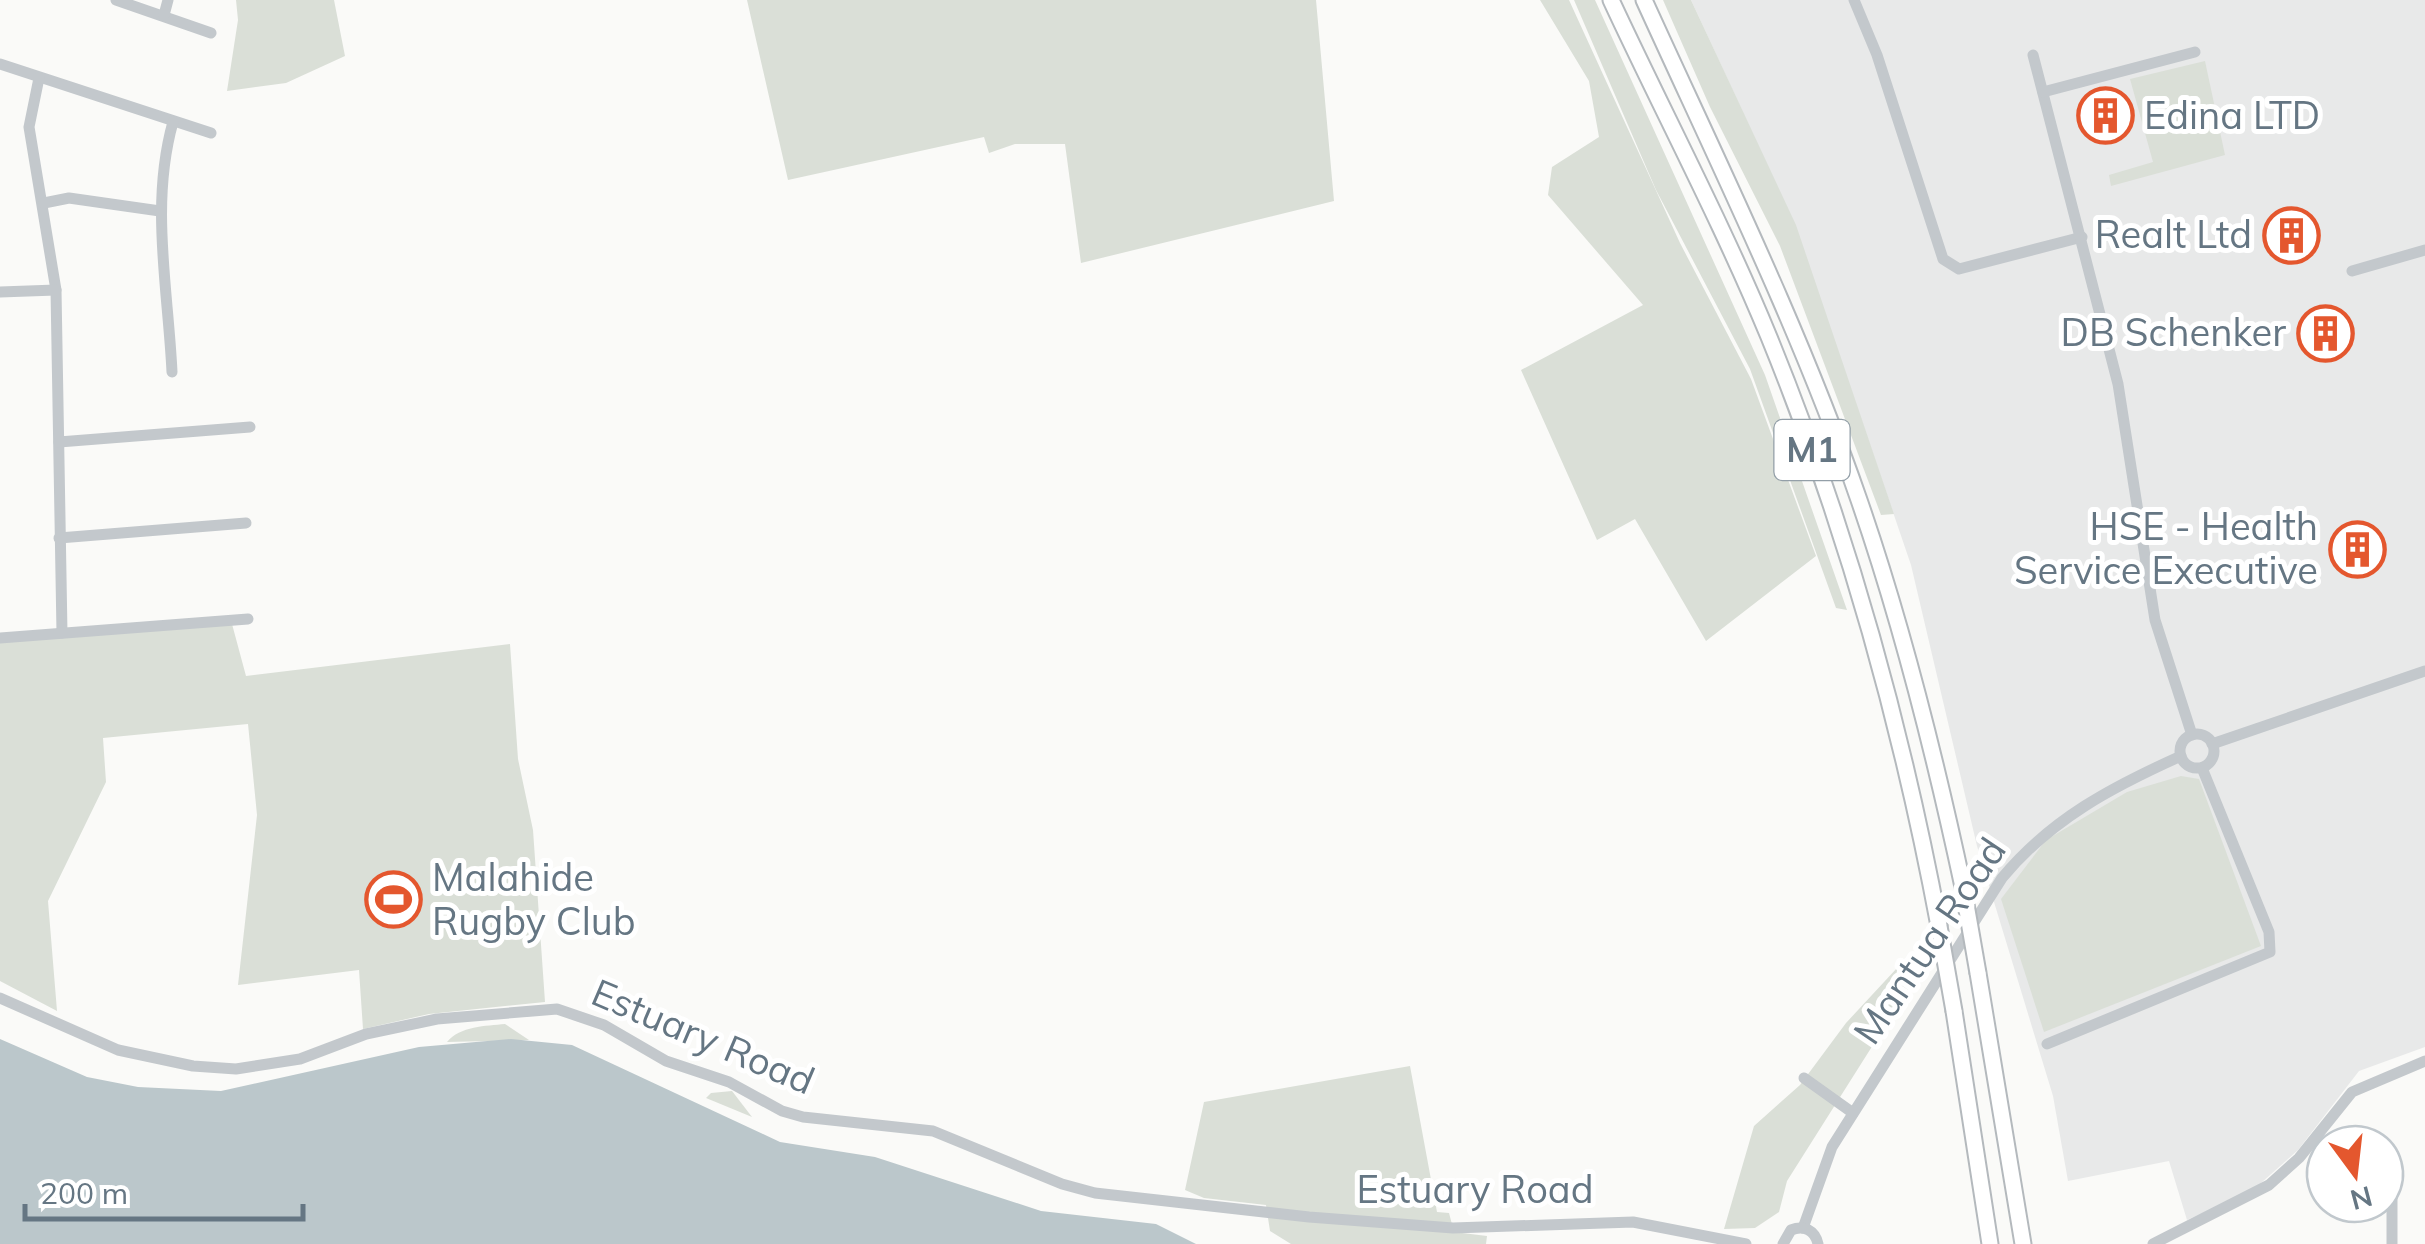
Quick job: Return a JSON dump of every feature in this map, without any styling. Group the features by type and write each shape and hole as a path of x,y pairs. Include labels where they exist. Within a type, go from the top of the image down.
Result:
{"highway":[{"name":"M1","path":"1612,0 1768,334 1811,446 1876,642 1913,793 1939,926 1990,1244"},
{"name":"M1","path":"1644,0 1792,327 1858,498 1908,654 1963,887 2023,1244"}],"street":[{"path":"116,0 211,33"},
{"path":"164,15 168,0"},
{"path":"1854,0 1877,56 1943,259 1959,269 2082,236"},
{"path":"2042,92 2195,52"},
{"path":"2033,55 2118,384 2155,620 2192,735"},
{"path":"0,64 211,133"},
{"path":"40,78 29,127 56,290 62,633"},
{"path":"172,372 160,211 165,152 173,122"},
{"path":"44,203 69,198 160,211"},
{"path":"2352,271 2425,250"},
{"path":"0,292 56,290"},
{"path":"59,442 250,427"},
{"path":"59,538 246,523"},
{"path":"0,638 248,619"},
{"path":"2212,744 2425,671"},
{"path":"2192,735 2206,737 2212,744 2213,758 2202,768"},
{"path":"2192,735 2182,744 2181,756 2188,766 2202,768"},
{"name":"Mantua Road","path":"1803,1228 1813,1190 1853,1113 2002,878 2026,850 2094,798 2181,756"},
{"path":"2047,1044 2270,952 2270,932 2202,768"},
{"name":"Estuary Road","path":"0,998 118,1050 193,1066 236,1069 300,1059 404,1025 557,1009 604,1024 666,1060 729,1082 782,1111 804,1118 933,1130 1062,1184 1095,1193 1309,1217 1453,1228 1633,1222 1746,1244"},
{"path":"2152,1244 2269,1185 2299,1158 2352,1092 2425,1062"},
{"path":"1804,1078 1853,1113"},
{"path":"1783,1244 1791,1230 1803,1228 1814,1233 1818,1244"}],"shaded area":[{"path":"236,0 334,0 345,56 286,83 227,91 238,20"},
{"path":"747,0 1316,0 1334,201 1081,263 1065,144 1015,144 989,153 984,137 788,180"},
{"path":"1540,0 1569,0 1680,243 1751,379 1816,556 1706,641 1635,519 1597,540 1521,370 1643,305 1548,195 1552,167 1599,137 1589,81"},
{"path":"1574,0 1595,0 1765,375 1847,610 1836,608 1750,369 1656,190"},
{"path":"1663,0 1691,0 1796,225 1894,514 1881,515 1780,246 1710,107"},
{"path":"1691,0 2425,0 2425,1047 2359,1071 2318,1124 2305,1124 2305,1141 2298,1150 2252,1191 2187,1220 2169,1161 2068,1181 2053,1096 1977,846 1911,565 1795,225"},
{"path":"2205,61 2225,155 2111,186 2109,175 2153,162 2130,79"},
{"name":"Malahide Rugby Club","path":"232,624 246,676 510,644 518,759 533,830 545,1002 429,1014 363,1029 359,970 238,985 257,815 248,724 103,738 106,782 48,901 57,1011 0,981 0,641"},
{"path":"2181,776 2199,779 2261,946 2044,1032 2001,899 2046,840 2127,792"},
{"path":"1897,968 1909,988 1787,1181 1779,1212 1755,1228 1724,1229 1754,1126 1800,1085 1846,1023"},
{"path":"505,1024 529,1040 447,1042 466,1030"},
{"path":"0,1039 87,1077 138,1087 221,1091 419,1047 511,1039 572,1045 780,1142 875,1157 1041,1211 1156,1224 1196,1244 0,1244"},
{"path":"1410,1066 1437,1212 1449,1213 1454,1232 1487,1236 1486,1244 1291,1244 1270,1231 1266,1205 1204,1198 1185,1190 1204,1102"},
{"path":"732,1091 752,1117 706,1098 711,1093"}],"place":[{"name":"Edina LTD","path":"2105,116"},
{"name":"Realt Ltd","path":"2291,235"},
{"name":"DB Schenker","path":"2325,333"},
{"name":"HSE - Health Service Executive","path":"2357,549"},
{"name":"Malahide Rugby Club","path":"393,900"}]}
